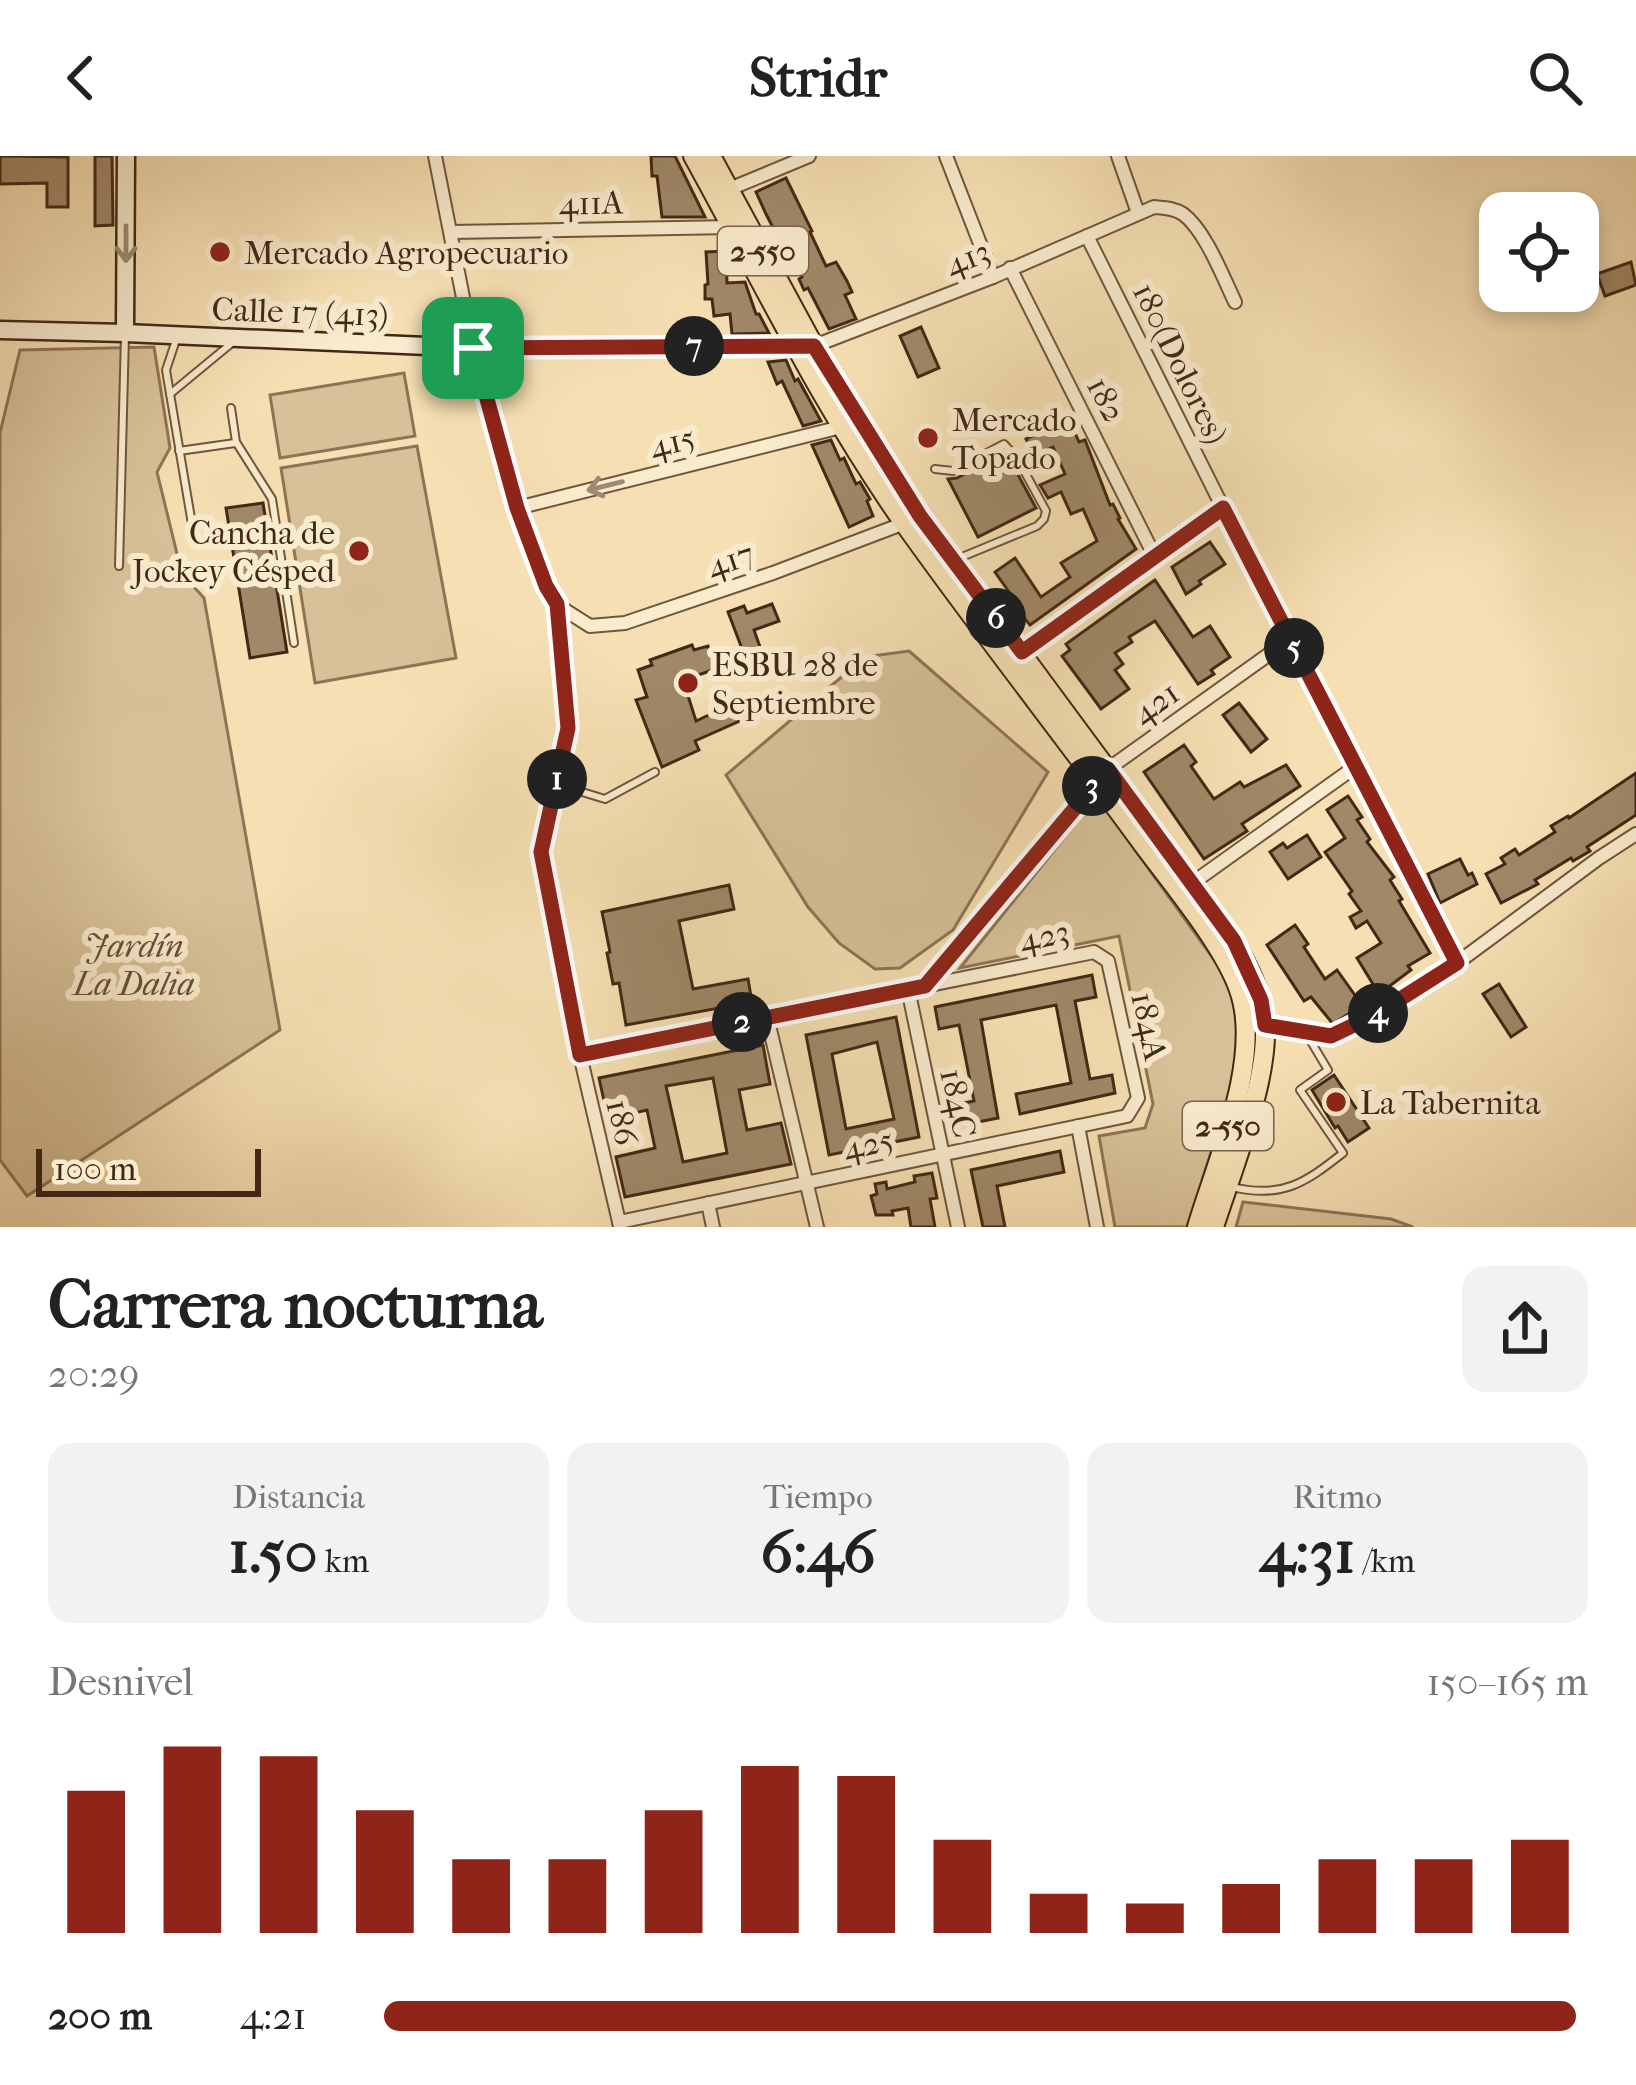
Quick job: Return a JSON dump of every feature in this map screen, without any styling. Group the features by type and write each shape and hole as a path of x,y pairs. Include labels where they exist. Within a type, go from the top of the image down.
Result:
{"main road":[{"path":"125,333 126,156"},
{"name":"2-550","path":"693,156 722,192 841,427 1245,961 1261,1000 1197,1227"},
{"name":"2-550","path":"711,156 732,226 804,346 913,520 953,560 1015,657"},
{"name":"Calle 17 (413)","path":"0,331 473,348 804,346"},
{"name":"2-550","path":"1102,774 1226,962 1255,1024 1259,1082 1214,1227"}],"street":[{"name":"186","path":"435,156 473,348 517,508 557,604 568,728 541,852 580,1055 620,1224"},
{"path":"722,192 809,156"},
{"path":"946,156 993,277"},
{"path":"1118,156 1138,213 1154,207 1183,214 1196,227 1235,302"},
{"name":"413","path":"804,346 993,277 1138,213"},
{"name":"411A","path":"451,232 732,226"},
{"name":"180(Dolores)","path":"1088,236 1289,640 1457,963"},
{"name":"182","path":"1010,268 1154,555"},
{"name":"415","path":"517,508 841,427"},
{"path":"1015,657 1223,508"},
{"name":"417","path":"557,604 590,626 625,623 913,520"},
{"name":"421","path":"925,986 1102,774 1289,640"},
{"path":"1191,884 1354,767"},
{"path":"1255,1024 1331,1036 1375,1015 1457,963 1636,834"},
{"name":"423","path":"580,1055 1094,952"},
{"name":"184A","path":"1094,952 1108,961 1138,1098 1127,1116"},
{"name":"184C","path":"908,989 958,1227"},
{"path":"767,1017 817,1227"},
{"name":"425","path":"620,1224 1127,1116"},
{"path":"1078,1126 1097,1227"},
{"path":"708,1203 713,1227"}],"lane":[{"path":"119,566 125,333"},
{"path":"178,337 166,370 193,530"},
{"path":"170,394 236,339"},
{"path":"231,407 236,442 272,499 294,643"},
{"path":"179,451 236,442"},
{"path":"935,469 953,471 1004,444 1046,511 1036,526 953,560"},
{"path":"556,784 605,799 655,772"},
{"path":"1227,1186 1259,1193 1292,1186 1343,1153 1300,1090 1328,1070 1305,1032"}],"green space":[{"name":"Jardín La Dalia","path":"154,347 170,448 157,472 182,574 204,598 280,1030 27,1196 0,1160 0,433 20,350"},
{"path":"404,373 415,436 280,458 270,395"},
{"path":"417,446 456,658 315,683 281,468"},
{"path":"909,651 1048,772 953,930 900,968 875,969 839,943 808,907 726,775 865,657"},
{"path":"1097,797 1223,972 1237,1009 1239,1066 1187,1227 1115,1227 1099,1136 1145,1128 1153,1104 1119,936 960,968"},
{"path":"1243,1202 1391,1219 1413,1227 1236,1227"}],"building":[{"path":"0,156 68,157 68,207 47,207 47,183 0,184"},
{"path":"95,156 112,156 113,225 95,226"},
{"path":"651,156 675,156 705,217 662,217"},
{"path":"786,178 826,266 836,262 847,281 852,292 845,295 856,319 829,329 808,288 804,290 786,243 782,245 766,214 756,192"},
{"path":"726,251 727,283 745,282 756,314 769,333 732,334 730,314 714,316 712,299 705,299 706,252"},
{"path":"1631,262 1636,285 1605,296 1599,273"},
{"path":"921,327 939,368 918,377 900,336"},
{"path":"786,360 821,421 803,426 782,381 777,384 768,362"},
{"path":"1069,419 1079,442 1085,440 1110,505 1136,549 1030,625 1005,595 1009,592 995,572 1015,558 1041,597 1070,577 1061,563 1097,541 1083,509 1071,514 1061,492 1048,498 1040,485 1065,474 1053,447 1034,456 1026,439"},
{"path":"831,440 870,499 873,516 849,527 812,445"},
{"path":"1001,454 1007,464 1011,462 1036,508 978,537 948,479"},
{"path":"263,503 287,652 250,658 226,508"},
{"path":"1210,542 1225,564 1186,594 1172,567"},
{"path":"1155,580 1193,637 1210,626 1230,657 1198,684 1155,621 1129,637 1132,642 1115,653 1123,664 1115,670 1129,689 1101,709 1062,656 1070,650 1066,644"},
{"path":"772,604 779,621 754,630 760,647 744,654 728,612 744,606 747,613"},
{"path":"692,645 694,650 708,646 716,669 683,680 696,721 743,699 751,716 695,741 699,750 662,767 636,700 647,697 638,670 652,665 650,660"},
{"path":"1239,703 1267,739 1251,752 1223,715"},
{"path":"1184,745 1196,762 1191,766 1214,799 1240,782 1244,787 1286,765 1300,786 1242,824 1247,831 1204,859 1144,772"},
{"path":"1636,773 1636,815 1587,847 1590,851 1501,903 1486,874 1505,864 1501,858 1515,849 1519,855 1555,832 1551,826"},
{"path":"1348,796 1362,817 1357,820 1370,839 1367,842 1394,877 1390,880 1399,901 1430,953 1408,966 1411,970 1379,994 1357,958 1381,943 1367,921 1356,928 1350,917 1361,911 1325,852 1345,838 1327,810"},
{"path":"1307,835 1321,857 1288,879 1270,852"},
{"path":"1460,859 1477,884 1440,903 1428,874"},
{"path":"729,885 734,909 679,921 693,989 748,979 752,1002 626,1025 619,983 613,984 602,912"},
{"path":"1295,925 1325,979 1337,970 1362,1005 1333,1024 1311,997 1304,1001 1267,945"},
{"path":"1092,975 1096,997 1075,1001 1090,1079 1112,1075 1115,1093 1020,1114 1016,1094 1071,1083 1056,1005 981,1020 998,1118 958,1126 954,1105 974,1101 959,1025 939,1029 935,1007"},
{"path":"1499,984 1526,1027 1511,1037 1483,994"},
{"path":"896,1017 919,1137 829,1155 806,1035","holes":["877,1042 894,1119 846,1129 832,1054"]},
{"path":"763,1045 770,1084 739,1090 747,1130 781,1123 791,1164 625,1197 616,1157 655,1148 647,1110 608,1119 599,1078","holes":["713,1078 727,1153 683,1162 666,1086"]},
{"name":"La Tabernita","path":"1334,1075 1369,1128 1348,1142 1312,1090"},
{"path":"1060,1151 1064,1172 997,1186 1005,1227 983,1227 971,1170"},
{"path":"932,1173 937,1198 930,1199 935,1227 911,1227 908,1208 892,1211 893,1215 876,1215 871,1196 877,1194 875,1184 886,1182 887,1189"}],"place":[{"name":"Mercado Agropecuario","path":"220,252"},
{"name":"Mercado Topado","path":"928,438"},
{"name":"Cancha de Jockey Césped","path":"359,551"},
{"name":"ESBU 28 de Septiembre","path":"688,683"},
{"name":"La Tabernita","path":"1336,1102"}],"route":[{"path":"814,346 920,516 1022,652 1223,508 1457,963 1375,1015 1331,1036 1265,1025 1261,1000 1234,941 1108,769 925,986 580,1055 541,852 568,728 557,604 517,508 473,348 814,346"}]}
